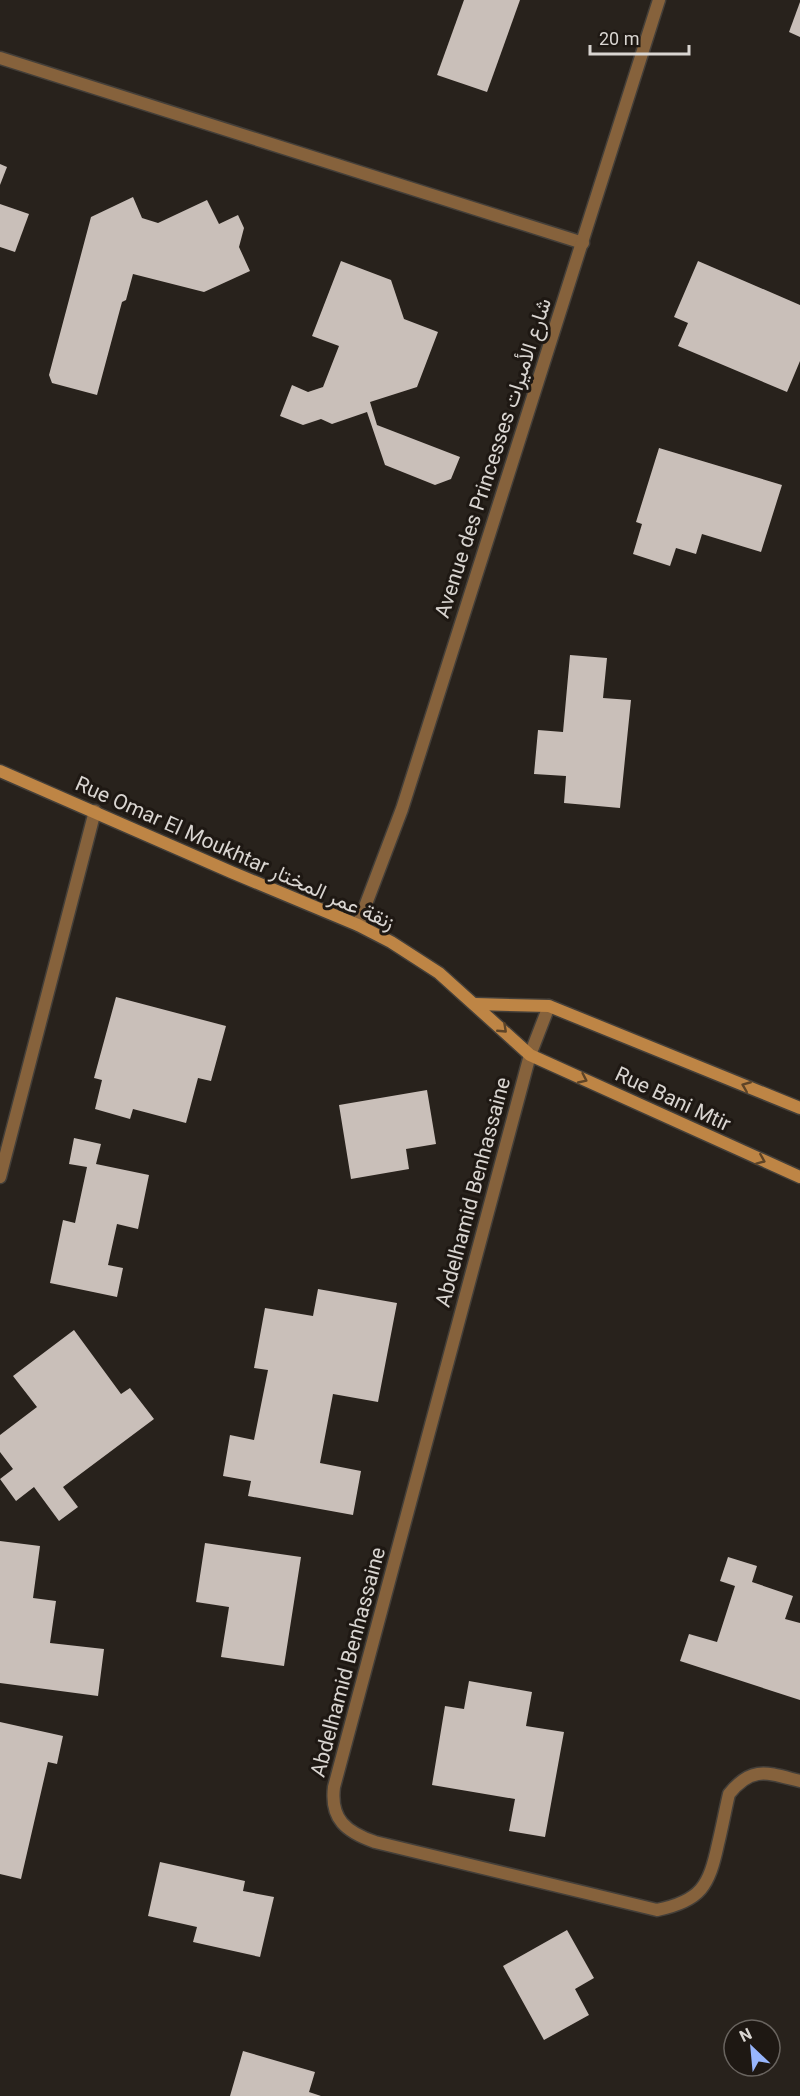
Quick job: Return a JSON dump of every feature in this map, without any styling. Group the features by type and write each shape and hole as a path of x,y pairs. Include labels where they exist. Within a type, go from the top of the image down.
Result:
{"street":[{"name":"Avenue des Princesses شارع الأميرات","path":"358,925 402,809 659,0"},
{"path":"0,58 583,243"},
{"name":"Rue Omar El Moukhtar زنقة عمر المختار","path":"0,771 358,925 391,942 429,967 475,1004 530,1055"},
{"path":"0,1177 95,811"},
{"path":"475,1004 549,1006"},
{"name":"Abdelhamid Benhassaine","path":"549,1006 530,1055 334,1787 333,1799 336,1812 343,1825 356,1835 375,1842 657,1910 676,1906 693,1896 705,1885 712,1872 729,1794 735,1785 750,1775 765,1773 800,1781"},
{"name":"Rue Bani Mtir","path":"549,1006 800,1108"},
{"name":"Rue Bani Mtir","path":"530,1055 800,1177"}],"building":[{"path":"464,0 520,0 487,92 437,75"},
{"path":"800,2 800,37 789,32"},
{"path":"0,164 7,167 0,185"},
{"path":"133,197 142,218 158,223 207,200 219,224 238,215 244,228 239,247 250,271 204,292 133,274 126,300 122,302 97,395 52,383 49,375 91,217"},
{"path":"0,204 29,214 15,252 0,247"},
{"path":"341,261 391,280 404,319 438,332 417,387 370,402 377,425 460,457 451,479 435,485 385,465 367,412 332,424 321,419 303,425 280,416 292,385 308,392 323,387 339,346 312,336"},
{"path":"698,261 800,305 800,361 787,392 678,346 688,323 674,317"},
{"path":"659,448 782,485 761,552 702,534 696,554 676,548 670,566 633,554 642,524 636,522"},
{"path":"570,655 607,658 603,698 631,700 620,808 564,803 566,776 534,774 538,730 563,732"},
{"path":"116,997 226,1026 211,1081 198,1078 186,1123 133,1109 130,1119 95,1109 102,1080 94,1078"},
{"path":"427,1090 436,1144 406,1149 409,1169 351,1179 339,1105"},
{"path":"74,1138 101,1144 96,1164 149,1175 138,1229 117,1224 108,1265 123,1268 117,1297 50,1283 63,1220 75,1223 87,1167 69,1164"},
{"path":"318,1289 397,1303 378,1402 333,1394 320,1463 361,1471 353,1515 248,1496 251,1481 223,1476 230,1435 254,1440 268,1370 254,1368 265,1308 313,1316"},
{"path":"74,1330 121,1394 130,1388 154,1419 63,1487 78,1507 59,1521 34,1487 16,1501 0,1479 13,1469 0,1452 0,1435 37,1407 13,1376"},
{"path":"0,1541 40,1546 33,1598 56,1601 50,1643 104,1649 98,1696 0,1683"},
{"path":"205,1543 301,1557 284,1666 221,1657 229,1607 196,1602"},
{"path":"728,1557 757,1566 752,1582 793,1596 785,1619 800,1623 800,1700 680,1661 689,1634 717,1642 735,1586 720,1581"},
{"path":"469,1681 532,1692 526,1726 564,1732 545,1837 509,1831 515,1799 432,1785 445,1706 464,1709"},
{"path":"0,1722 63,1736 57,1764 48,1762 21,1879 0,1874"},
{"path":"160,1862 245,1881 243,1891 274,1897 260,1957 193,1942 197,1927 148,1916"},
{"path":"567,1930 594,1978 575,1989 589,2015 544,2040 503,1966"},
{"path":"243,2051 315,2072 309,2092 321,2096 230,2096"}]}
